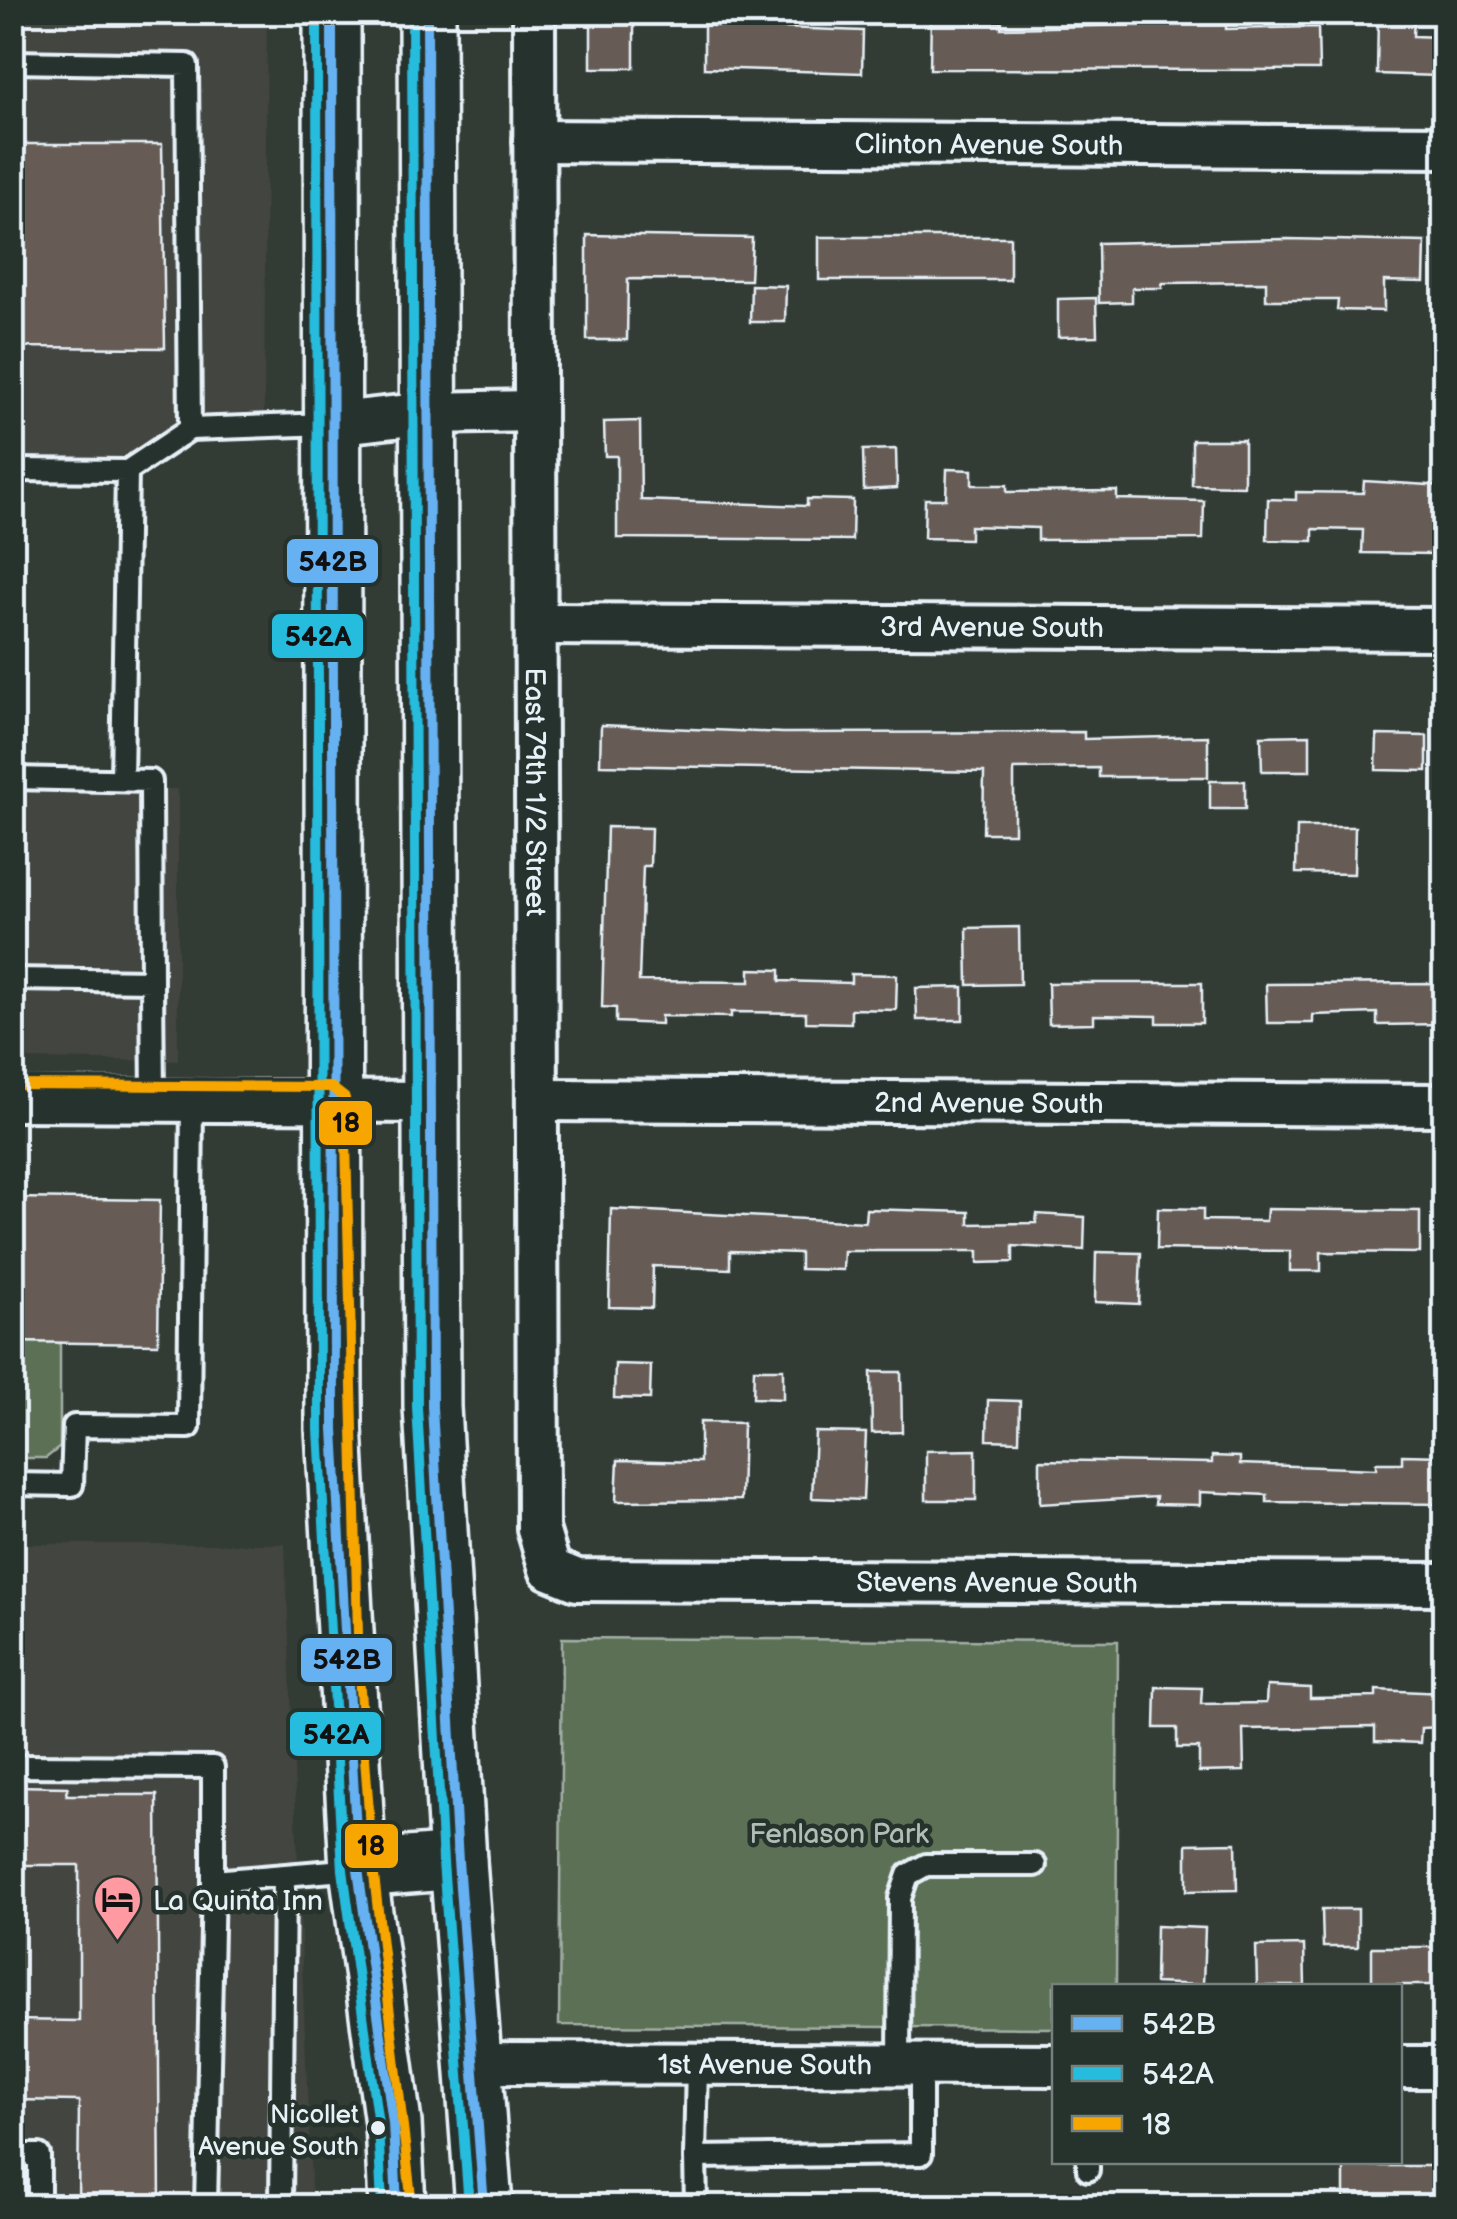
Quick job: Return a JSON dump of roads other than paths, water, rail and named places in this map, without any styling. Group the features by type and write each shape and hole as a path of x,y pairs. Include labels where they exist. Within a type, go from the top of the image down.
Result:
{"main road":[{"path":"332,12 334,1428 358,1869 392,2123 397,2206"},
{"path":"427,12 432,1407 458,1861 484,2206"},
{"path":"358,1869 458,1861"}],"street":[{"name":"East 79th 1/2 Street","path":"534,12 538,1529 550,1568"},
{"name":"Clinton Avenue South","path":"534,141 1444,147"},
{"path":"330,424 429,413 534,411"},
{"name":"3rd Avenue South","path":"537,624 1444,628"},
{"path":"12,1100 433,1102"},
{"name":"2nd Avenue South","path":"537,1100 1444,1105"},
{"name":"Stevens Avenue South","path":"550,1568 577,1580 1444,1584"},
{"name":"1st Avenue South","path":"474,2063 1052,2065"},
{"path":"1402,2067 1444,2067"}],"lane":[{"path":"12,62 186,65 190,430"},
{"path":"12,470 127,471 190,430 330,424"},
{"path":"122,780 127,471"},
{"path":"12,778 151,781 152,982 172,1101 189,1428 74,1426 72,1485 12,1484"},
{"path":"12,979 152,982"},
{"path":"12,1766 213,1768 206,2206"},
{"path":"696,2157 921,2154 910,2064 900,1898 908,1874 926,1866 1034,1866"},
{"path":"213,1881 358,1869"},
{"path":"281,2206 284,1876"},
{"path":"696,2064 696,2206"},
{"path":"12,2155 39,2156 39,2206"}],"place":[{"name":"La Quinta Inn","path":"118,1942"},
{"name":"Nicollet Avenue South","path":"378,2128"}],"park label":[{"name":"Fenlason Park","path":"839,1833"}]}
